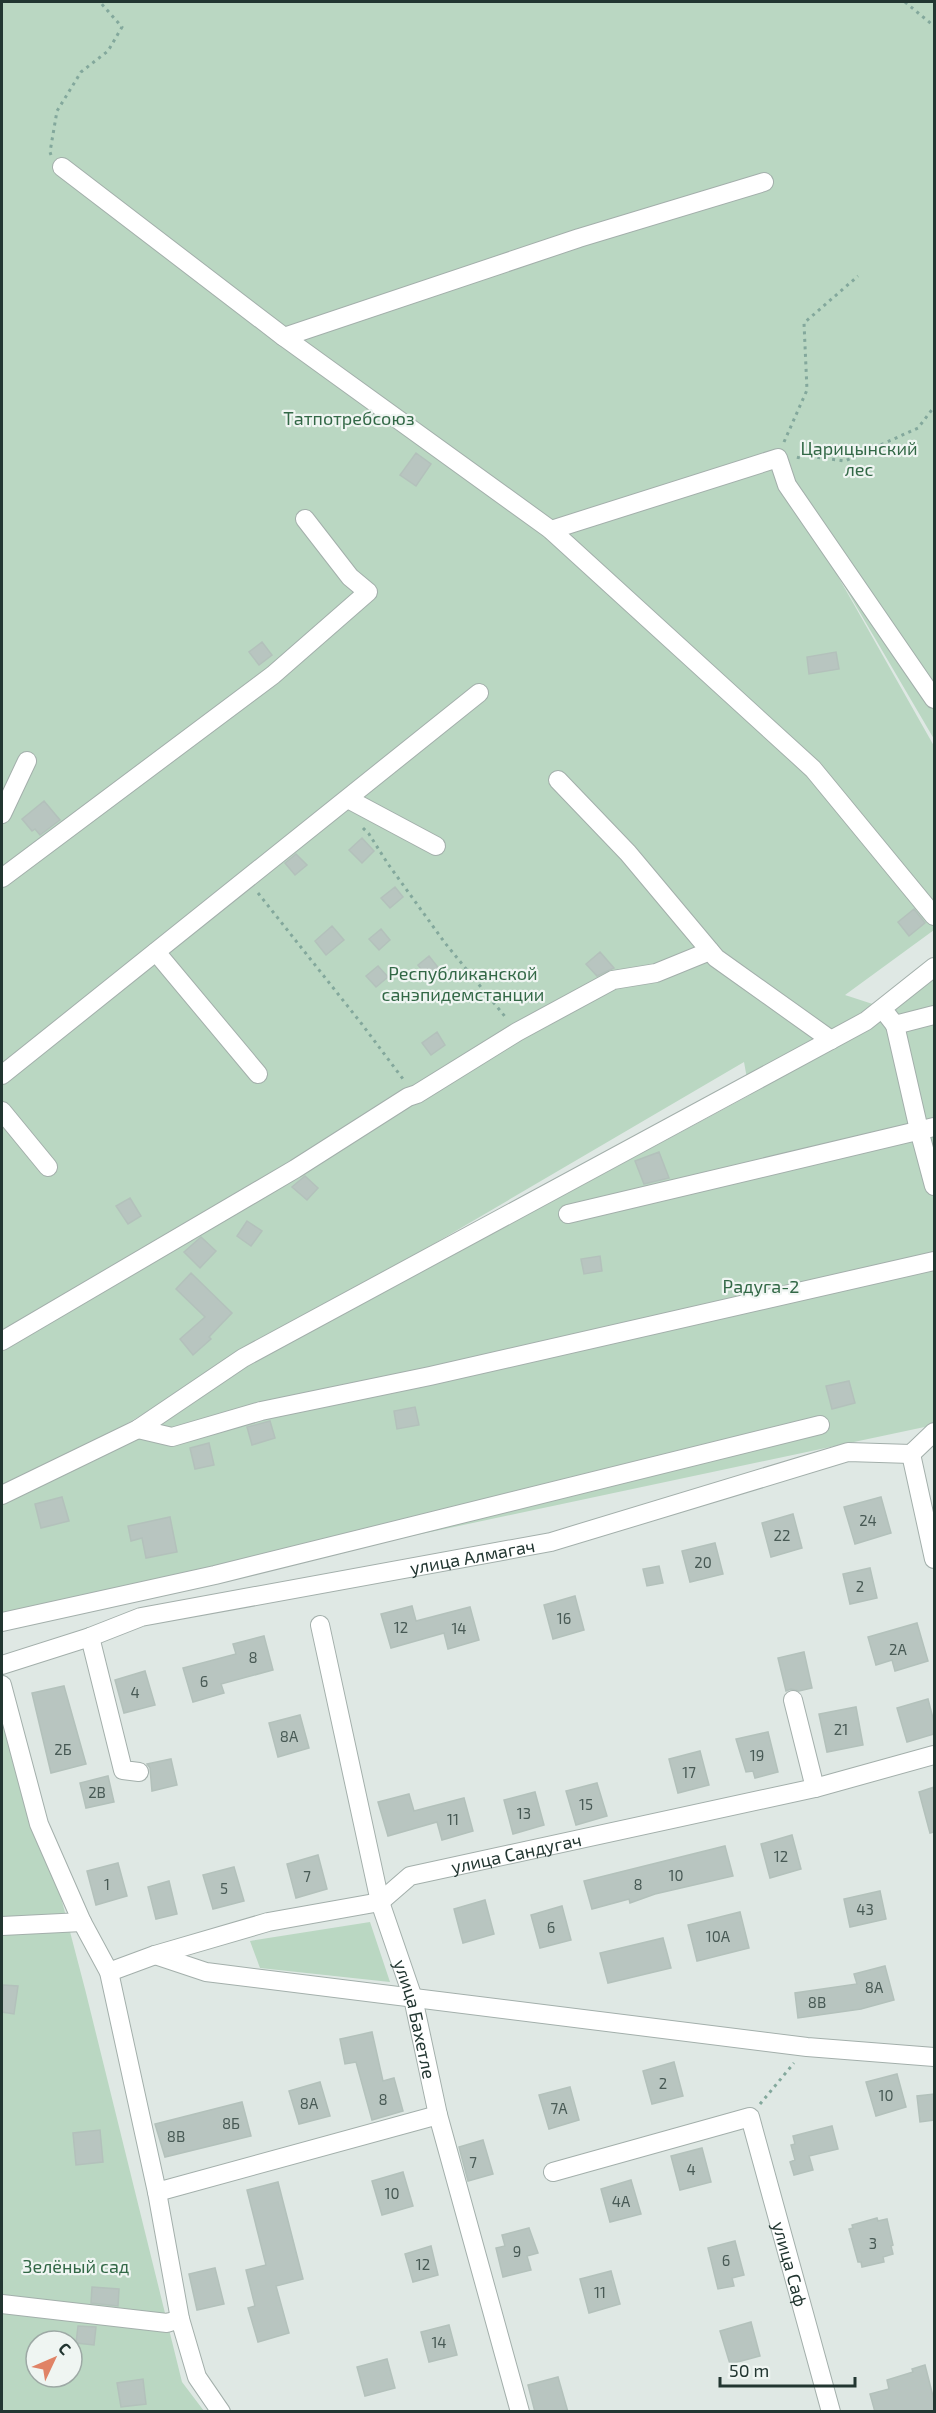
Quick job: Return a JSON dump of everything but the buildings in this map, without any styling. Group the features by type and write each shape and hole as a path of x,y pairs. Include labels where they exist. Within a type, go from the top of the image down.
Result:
{"street":[{"path":"62,167 284,337 551,530 813,769 934,916"},
{"path":"284,337 579,238 764,182"},
{"path":"551,530 778,458 787,485 934,699"},
{"path":"2,878 273,675 368,592 350,578 304,519"},
{"path":"2,1075 479,693"},
{"path":"2,814 27,761"},
{"path":"558,780 628,853 716,958 831,1040"},
{"path":"348,799 436,846"},
{"path":"2,1341 296,1169 518,1032 613,980 657,974 710,951"},
{"path":"156,952 258,1074"},
{"path":"2,1495 138,1429 243,1359 866,1021 934,967"},
{"path":"883,1008 895,1025 927,1129 934,1186"},
{"path":"895,1025 934,1015"},
{"path":"2,1111 48,1167"},
{"path":"568,1214 927,1129"},
{"path":"138,1429 172,1437 261,1411 430,1376 934,1261"},
{"path":"2,1622 215,1575 819,1425"},
{"path":"934,1432 911,1454 934,1558"},
{"name":"улица Алмагач","path":"2,1665 90,1637 141,1617 551,1542 848,1452 911,1454"},
{"name":"улица Бахетле","path":"320,1625 380,1902 413,1998 438,2115 520,2412"},
{"path":"90,1637 123,1770 139,1772"},
{"path":"2,1685 10,1748 39,1824 82,1922 109,1972 157,2192 180,2319 197,2377 221,2412"},
{"path":"793,1700 815,1788"},
{"name":"улица Сандугач","path":"380,1902 410,1876 815,1788 934,1755"},
{"path":"109,1972 155,1955 268,1922 380,1902"},
{"path":"2,1926 82,1922"},
{"path":"155,1955 206,1972 807,2047 934,2058"},
{"path":"157,2192 438,2115"},
{"path":"552,2172 750,2117"},
{"name":"улица Саф","path":"750,2117 831,2412"},
{"path":"2,2304 167,2323 180,2319"}],"path":[{"path":"62,167 50,152 57,111 81,72 108,51 122,27 100,2"},
{"path":"905,2 934,26"},
{"path":"778,458 807,390 804,323 858,276"},
{"path":"787,485 800,455 845,461 918,428 934,407"},
{"path":"362,827 445,943 518,1032"},
{"path":"247,880 361,1023 414,1095"},
{"path":"750,2117 807,2047"}],"green space":[{"path":"2,2 934,2 934,739 822,548 934,746 934,930 845,995 888,1009 934,974 934,1425 2,1623","holes":["744,1062 750,1095 42,1475 41,1474"]},
{"name":"Зелёный сад","path":"2,1672 85,1989 182,2382 204,2411 2,2411"},
{"path":"370,1922 390,1982 260,1968 250,1941"}],"park label":[{"name":"Татпотребсоюз","path":"349,418"},
{"name":"Царицынский лес","path":"859,458"},
{"name":"Республиканской санэпидемстанции","path":"463,983"},
{"name":"Радуга-2","path":"761,1286"}]}
